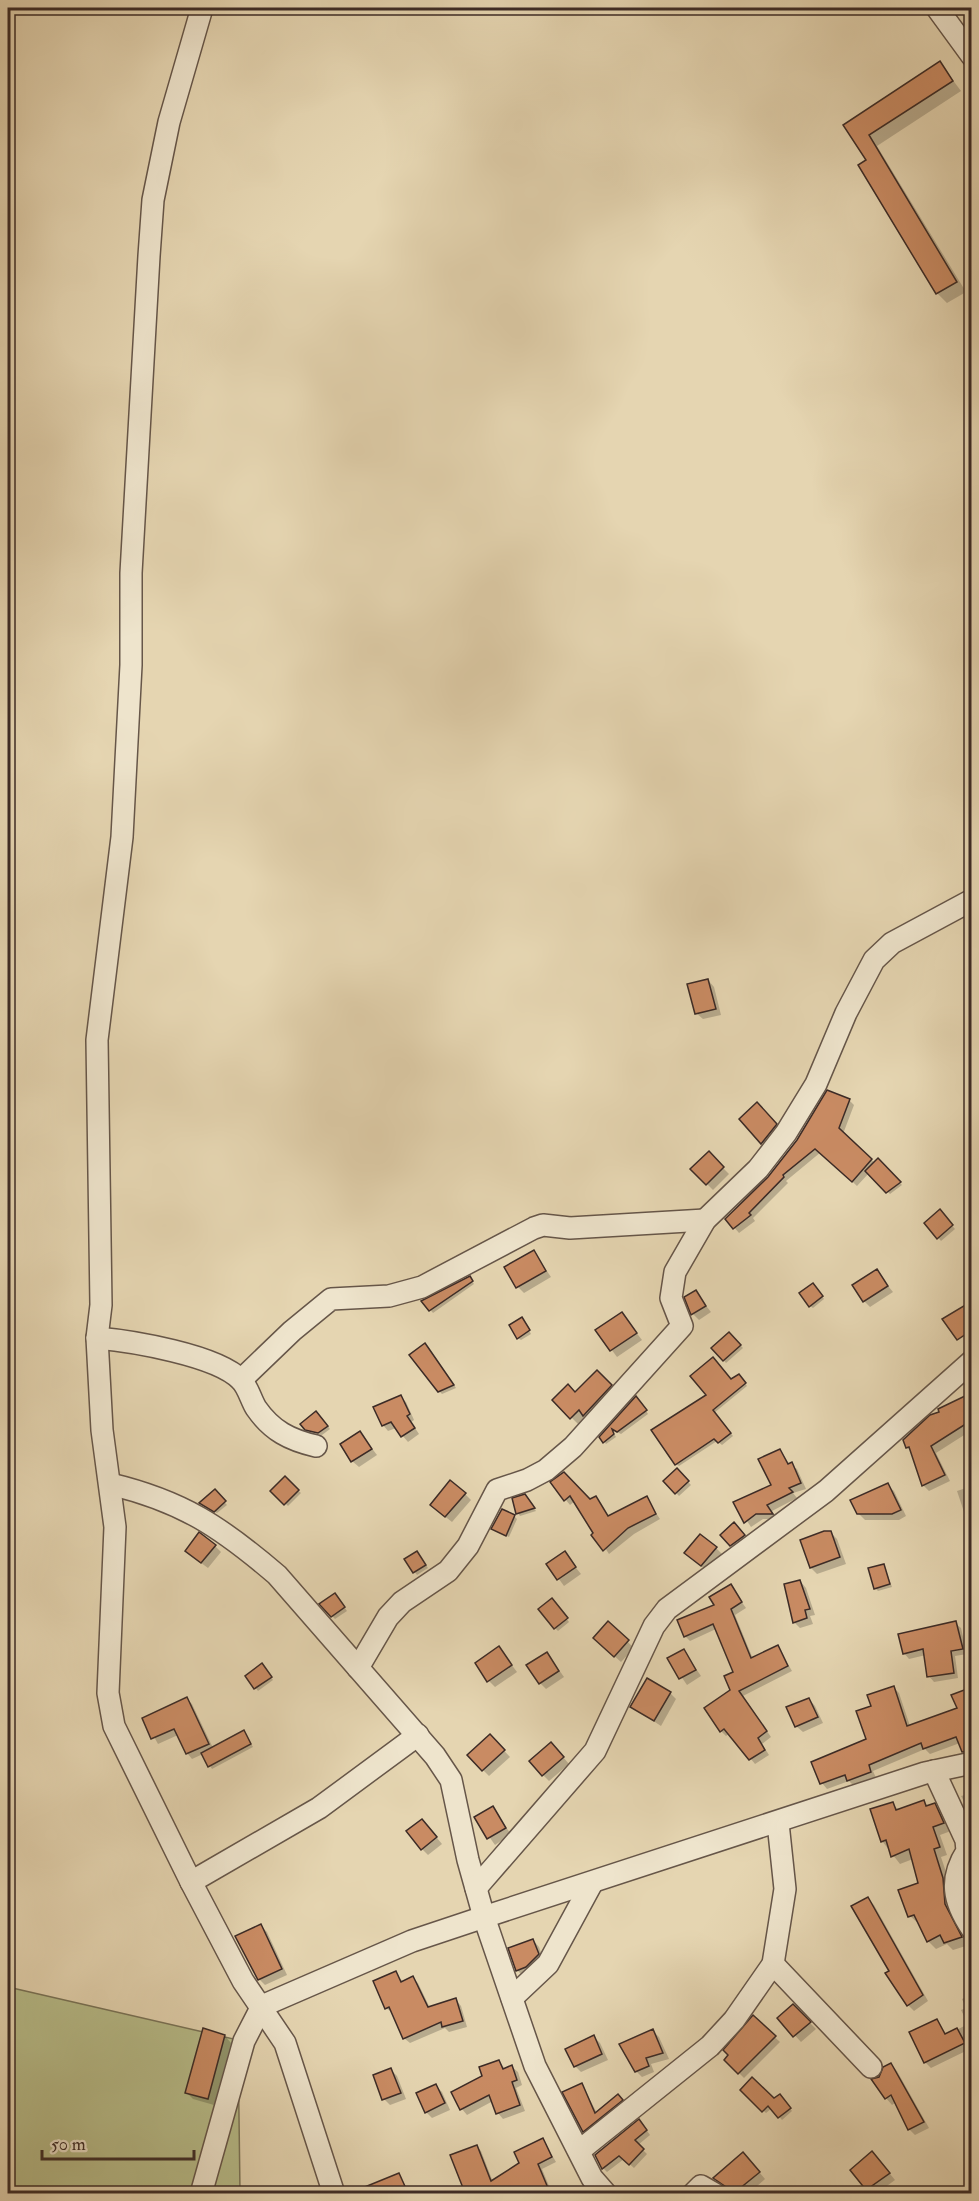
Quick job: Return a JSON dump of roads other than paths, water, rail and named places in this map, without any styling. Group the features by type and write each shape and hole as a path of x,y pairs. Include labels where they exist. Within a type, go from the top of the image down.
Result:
{"street":[{"path":"202,8 169,122 153,200 131,573 131,665 122,837 97,1040 101,1305 97,1338 102,1430 115,1527 108,1693 114,1726 191,1882 243,1981 285,2043 334,2193"},
{"path":"937,8 972,56"},
{"path":"358,1668 388,1617 402,1602 448,1571 468,1546 497,1490 527,1480 546,1470 573,1447 682,1326 671,1298 672,1282 705,1220 758,1168 786,1134 816,1084 846,1013 874,960 892,943 972,900"},
{"path":"241,1380 292,1331 331,1299 389,1296 422,1287 534,1228 543,1225 570,1228 705,1220"},
{"path":"97,1338 120,1340 184,1354 219,1366 241,1380 257,1409 277,1433 316,1446"},
{"path":"476,1888 595,1751 649,1636 667,1609 826,1491 972,1361"},
{"path":"110,1484 183,1507 216,1526 277,1575 418,1735 451,1780 484,1917 535,2066 592,2178 606,2193"},
{"path":"191,1882 319,1808 418,1735"},
{"path":"201,2193 244,2041 262,2006 412,1941 934,1771 972,1763"},
{"path":"934,1771 966,1840 968,1851 958,1866 955,1878 962,1912 972,1929"},
{"path":"579,2151 710,2046 734,2020 773,1964 785,1890 778,1823"},
{"path":"512,1998 548,1964 592,1883"},
{"path":"773,1964 870,2067"},
{"path":"693,2193 701,2186 715,2193"}]}
